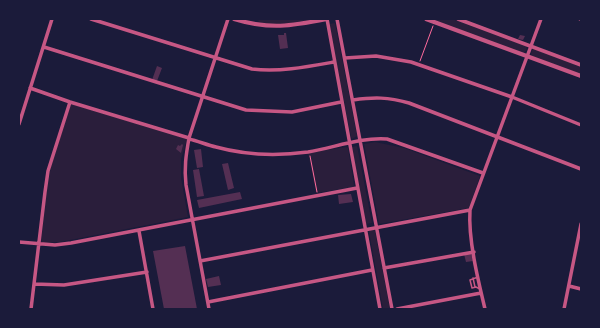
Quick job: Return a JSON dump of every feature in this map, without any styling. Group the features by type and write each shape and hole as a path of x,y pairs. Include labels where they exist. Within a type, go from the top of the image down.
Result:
{"street":[{"path":"19,124 52,19"},
{"path":"90,19 252,69 270,71 302,68 334,62"},
{"path":"209,309 184,170 189,139 228,19"},
{"path":"234,19 272,26 285,26 327,19 380,309"},
{"path":"337,19 392,309"},
{"path":"426,19 581,76"},
{"path":"458,19 581,64"},
{"path":"485,309 476,278 470,228 470,210 540,19"},
{"path":"44,47 246,110 292,112 341,102"},
{"path":"345,58 376,56 399,59 512,97 581,125"},
{"path":"30,88 215,147 240,152 292,154 349,144 372,138 387,139 483,174"},
{"path":"353,100 373,97 392,98 409,103 581,169"},
{"path":"31,309 48,171 70,102"},
{"path":"19,242 38,245 66,244 357,188"},
{"path":"200,261 377,229 470,210"},
{"path":"564,309 581,224"},
{"path":"139,231 154,309"},
{"path":"384,268 474,252"},
{"path":"208,302 372,270"},
{"path":"34,284 64,285 147,272"},
{"path":"569,286 581,289"},
{"path":"397,309 472,295 481,291"}],"lane":[{"path":"472,295 470,280 476,278 475,287"},
{"path":"475,287 481,291"}],"path":[{"path":"419,65 435,22"},
{"path":"308,152 318,195"}],"shaded area":[{"path":"259,19 311,19 276,25 263,23 258,21"},
{"path":"432,19 452,19 526,46 527,49 524,53"},
{"path":"335,23 357,136 352,139 329,24"},
{"path":"535,49 581,67 581,74 532,56 532,50"},
{"path":"71,104 187,139 181,159 181,178 188,217 60,242 41,243 46,194 51,166"},
{"path":"375,142 404,148 480,176 469,208 379,224 364,144"},
{"path":"357,146 372,223 366,224 352,147"},
{"path":"346,147 348,148 354,185 353,187 316,193 308,153"},
{"path":"370,229 374,229 375,231 390,309 383,309 369,232"}],"building":[{"path":"284,33 286,33 288,48 280,49 278,35 284,35"},
{"path":"520,35 525,36 523,40 518,39"},
{"path":"157,66 162,68 157,81 152,80"},
{"path":"182,144 181,153 176,149 178,145 180,146"},
{"path":"201,149 203,167 197,168 194,150"},
{"path":"228,163 234,188 228,190 222,164"},
{"path":"199,169 204,196 197,197 193,170"},
{"path":"240,192 242,199 199,208 197,200"},
{"path":"351,194 353,202 339,204 338,195"},
{"path":"185,246 197,309 164,309 153,251"},
{"path":"471,253 473,261 466,262 464,254"},
{"path":"219,276 221,285 208,287 206,279"}]}
